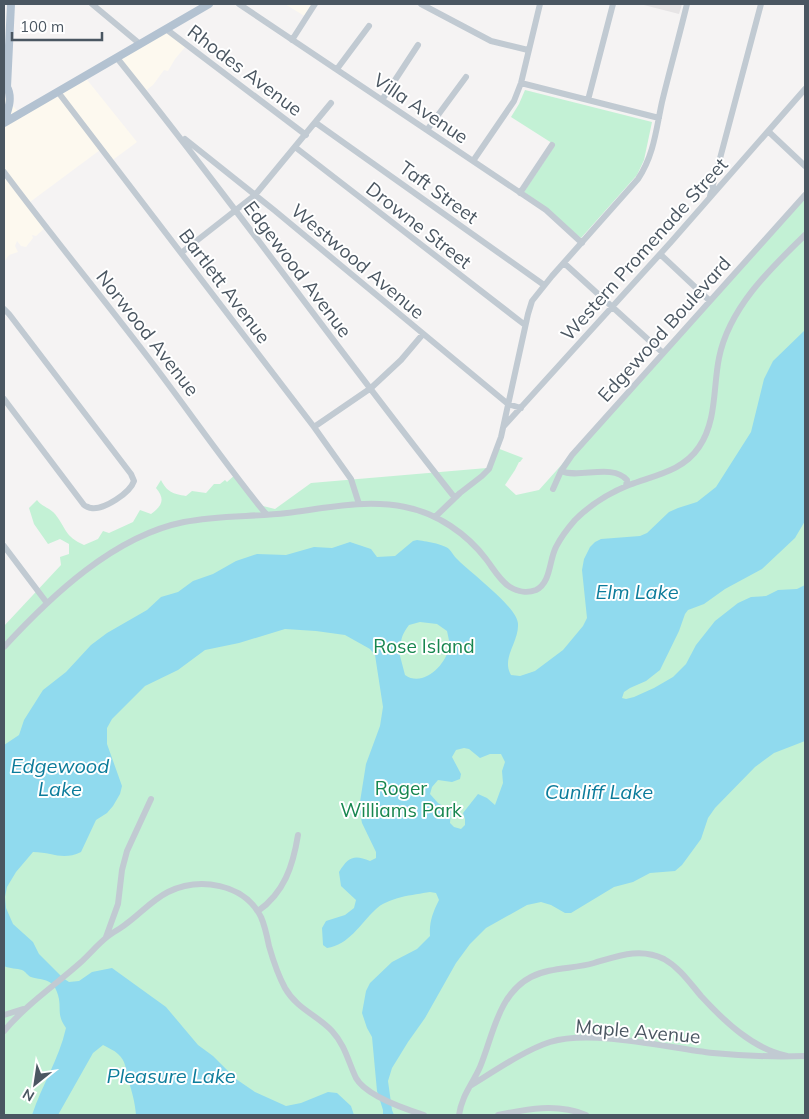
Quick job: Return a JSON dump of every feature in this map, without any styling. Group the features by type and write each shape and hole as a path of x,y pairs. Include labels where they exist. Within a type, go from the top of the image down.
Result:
{"main road":[{"path":"4,122 10,99 10,92 6,88 6,48 12,4"},
{"path":"4,122 209,4"}],"street":[{"path":"92,4 140,44"},
{"name":"Villa Avenue","path":"239,4 546,210 582,243"},
{"path":"292,40 315,4"},
{"path":"421,4 491,41 528,50"},
{"path":"473,161 514,101 521,83 540,4"},
{"path":"588,100 613,4"},
{"path":"435,517 487,472 498,446 503,427 532,301 544,285 638,180 647,165 652,153 687,4"},
{"path":"710,197 761,4"},
{"path":"337,69 369,26"},
{"name":"Rhodes Avenue","path":"166,29 306,135"},
{"path":"382,100 418,45"},
{"name":"Edgewood Avenue","path":"117,58 178,134 234,211 455,498"},
{"path":"427,130 466,77"},
{"path":"521,83 659,118"},
{"name":"Western Promenade Street","path":"503,427 660,254 805,89"},
{"name":"Bartlett Avenue","path":"58,92 352,479 359,504"},
{"path":"181,252 255,195 331,103"},
{"name":"Taft Street","path":"316,123 544,285"},
{"path":"768,132 805,166"},
{"name":"Westwood Avenue","path":"178,134 255,195 508,404 521,408"},
{"path":"520,193 552,145"},
{"name":"Drowne Street","path":"296,147 525,325"},
{"name":"Norwood Avenue","path":"4,172 150,359 200,425 223,460 266,514"},
{"name":"Edgewood Boulevard","path":"553,490 561,471 572,455 805,195"},
{"path":"4,647 47,603 99,562 129,542 151,532 187,521 359,504 401,506 420,510 456,530 475,546 508,586 519,591 531,591 539,588 544,583 555,548 574,522 592,505 626,486 677,467 693,455 701,445 711,420 719,356 730,325 761,281 805,235"},
{"path":"660,254 710,301"},
{"path":"564,263 663,353"},
{"path":"4,309 131,474 134,481 131,487 124,494 102,506 90,508 84,505 4,399"},
{"path":"314,427 371,388 402,360 423,334"},
{"path":"561,471 567,474 592,472 617,474 627,480 626,486"},
{"path":"4,546 47,603"},
{"path":"106,938 118,904 122,870 127,851 151,799"},
{"path":"258,911 273,898 286,878 294,858 298,836"},
{"path":"4,1031 27,1007 106,938 163,895 175,889 189,886 213,885 228,888 246,899 258,911 278,972 290,996 299,1006 325,1025 339,1040 358,1081 365,1089 372,1093 398,1106 424,1115"},
{"path":"459,1115 462,1099 478,1070 502,1006 508,996 522,982 539,973 582,966 633,953 650,954 670,963 682,973 719,1015 738,1031 773,1052 787,1056"},
{"path":"4,1015 27,1007"},
{"name":"Maple Avenue","path":"469,1087 537,1047 566,1039 587,1038 626,1041 730,1054 805,1056"},
{"path":"498,1115 539,1108 552,1108 571,1110 586,1115"}],"shaded area":[{"path":"285,4 315,4 306,17"},
{"path":"640,4 682,4 679,14"},
{"path":"163,30 186,46 168,71 164,70 153,85 144,92 119,55"},
{"path":"84,76 137,142 110,162 100,150 30,202 47,226 36,236 32,235 33,238 26,247 21,246 17,241 15,246 18,252 9,255 4,262 4,97 19,112"}],"green space":[{"path":"525,90 652,122 644,160 637,175 581,238 524,192 555,145 511,117"},
{"name":"Roger Williams Park","path":"805,193 805,1115 4,1115 4,626 61,565 60,557 69,554 69,544 60,539 48,544 34,524 29,508 37,500 55,514 69,535 84,545 98,539 103,531 109,533 133,522 140,510 151,514 155,511 162,499 156,488 161,480 171,492 186,496 192,491 206,493 214,484 220,484 225,480 227,482 236,474 259,505 275,509 311,483 487,468 497,448 523,458 505,485 516,495 539,490"}],"water":[{"path":"805,330 805,521 795,538 762,569 725,589 704,604 688,610 660,670 646,681 624,692 622,698 634,697 673,677 686,664 696,645 715,621 738,603 751,597 766,596 778,590 797,589 805,585 805,741 774,753 755,767 715,808 708,818 701,839 682,865 675,871 650,873 633,882 614,887 571,913 565,913 541,902 527,905 486,928 470,944 456,963 425,1018 392,1068 388,1081 394,1115 383,1115 377,1091 372,1037 362,1013 366,991 370,983 392,962 417,949 430,936 432,917 439,900 436,893 430,892 394,899 375,910 342,943 327,948 323,945 322,928 326,921 345,915 354,908 356,900 341,886 339,872 345,863 352,858 356,857 370,861 376,858 376,852 362,823 359,808 366,764 380,726 383,707 375,655 370,649 345,635 285,629 239,643 205,650 178,670 145,686 112,719 107,728 107,744 122,786 120,794 107,813 96,820 81,852 63,856 33,852 16,872 7,887 5,897 6,908 13,924 33,942 39,954 69,982 79,981 92,972 112,968 166,1007 198,1045 213,1056 236,1079 255,1092 286,1106 301,1103 328,1092 337,1093 351,1106 354,1115 136,1115 124,1063 121,1057 103,1045 93,1053 58,1115 32,1115 66,1028 60,1015 58,995 51,983 30,976 22,970 4,966 4,745 19,735 24,720 43,690 66,672 91,645 107,633 147,610 161,597 178,592 193,581 213,574 236,561 257,554 286,555 314,547 332,548 350,542 371,549 377,557 395,556 413,541 417,540 434,543 449,549 462,564 502,599 516,617 518,631 508,662 508,669 511,675 520,676 535,671 563,650 583,626 587,618 582,570 584,559 590,547 601,539 640,536 647,533 669,512 697,502 716,487 751,432 764,379 773,361","holes":["420,622 437,624 447,631 449,647 439,667 433,673 419,679 405,675 399,652 402,636 409,625","469,749 480,758 490,754 501,754 505,762 502,771 503,783 495,805 487,798 478,794 463,813 465,825 461,829 454,827 450,823 451,811 438,803 430,794 432,787 438,780 452,782 460,779 461,774 452,757 456,750"]}],"water label":[{"name":"Elm Lake","path":"637,591"},
{"name":"Edgewood Lake","path":"60,776"},
{"name":"Cunliff Lake","path":"599,791"},
{"name":"Pleasure Lake","path":"171,1075"}],"park label":[{"name":"Rose Island","path":"424,646"}]}
